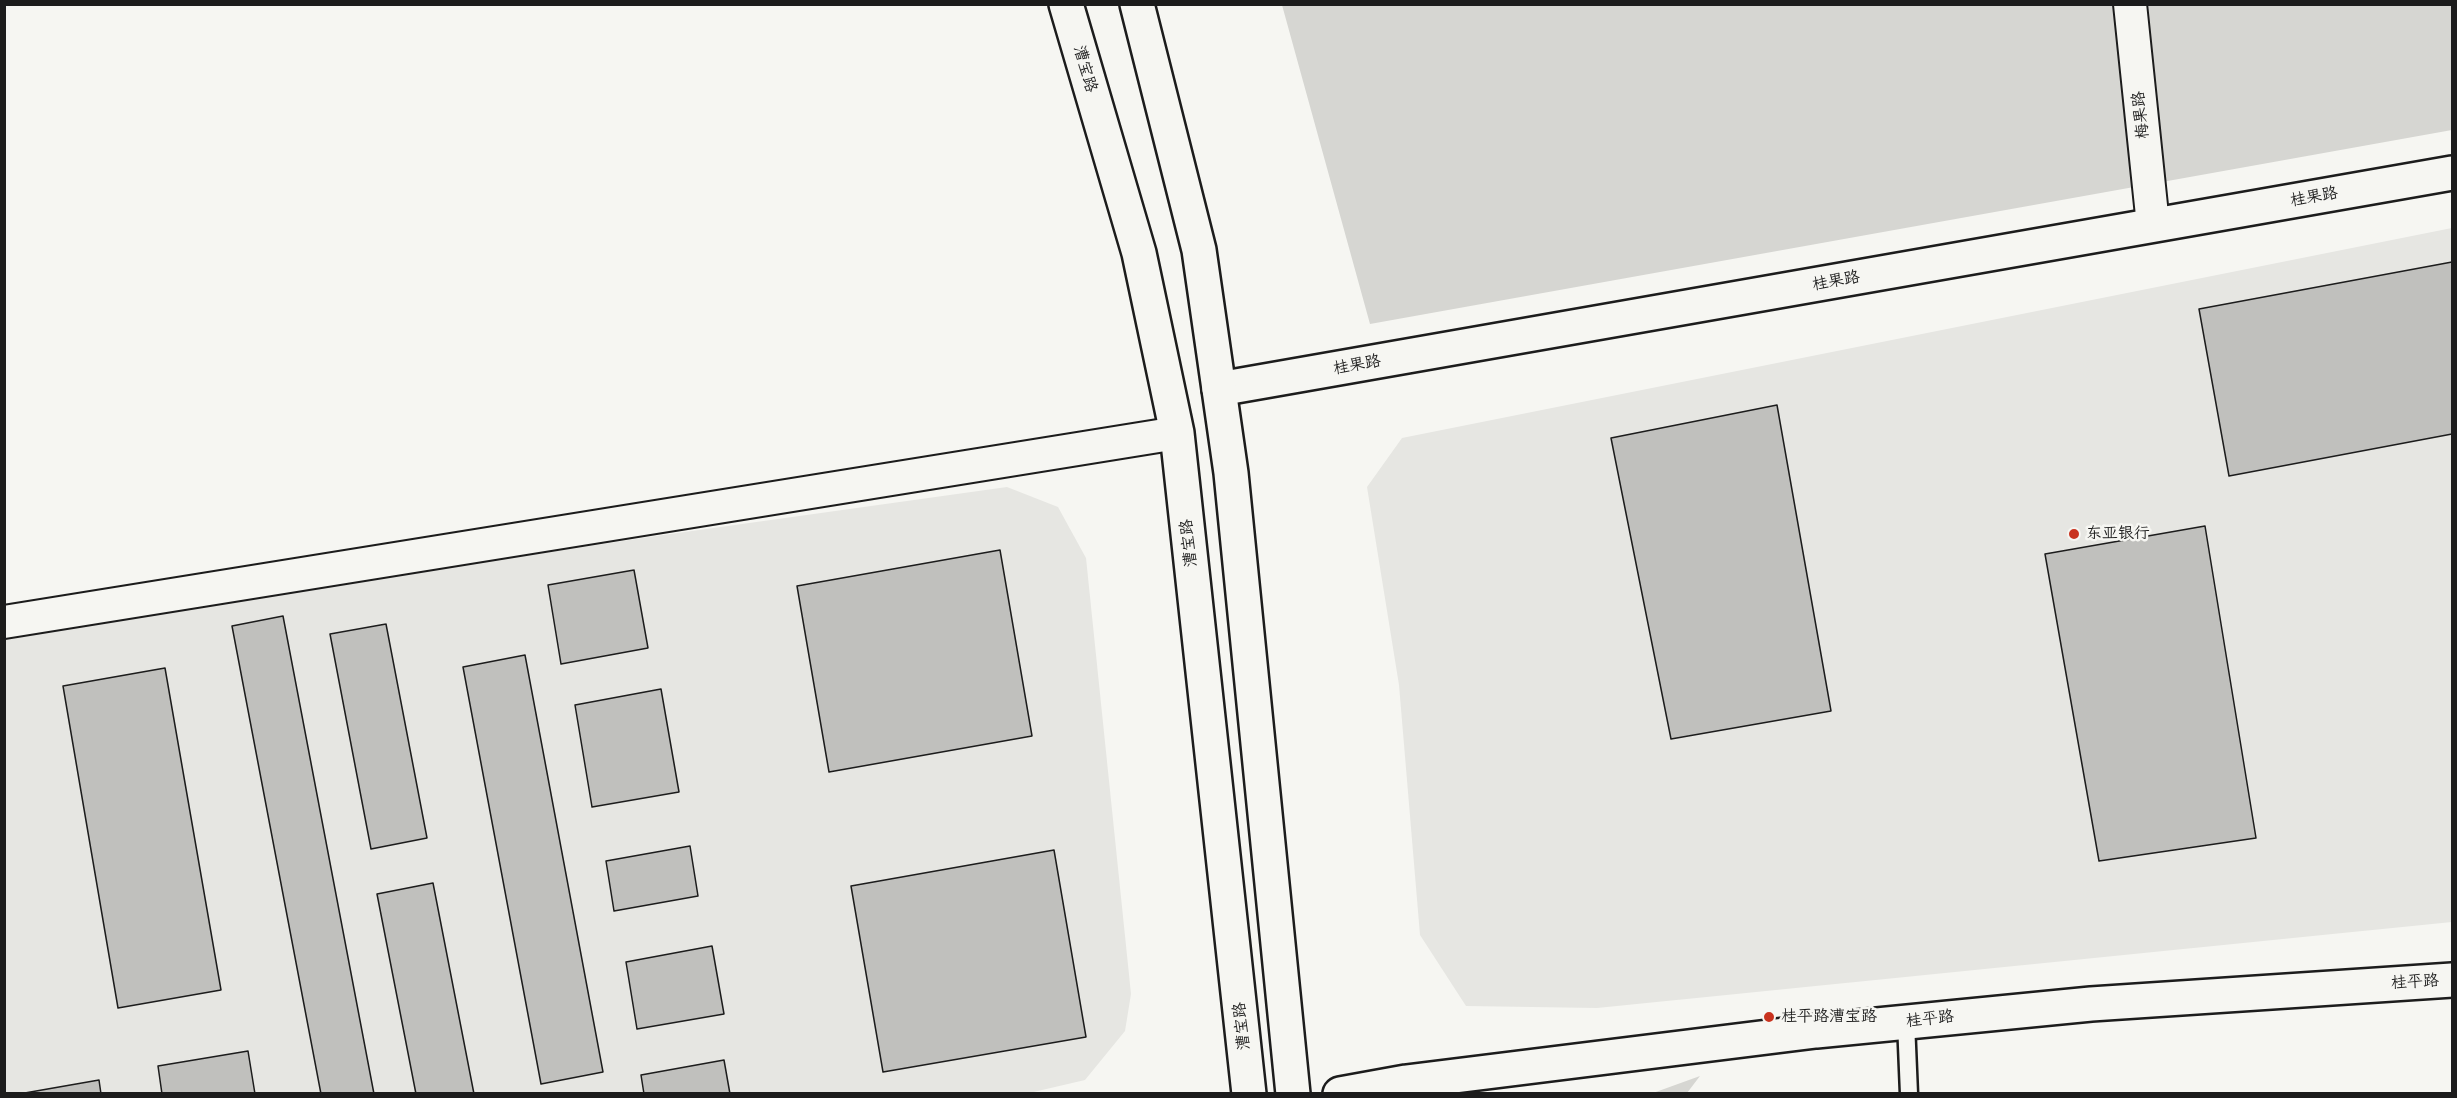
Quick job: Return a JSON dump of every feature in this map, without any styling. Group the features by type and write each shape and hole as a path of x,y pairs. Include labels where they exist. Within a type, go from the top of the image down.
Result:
{"street":[{"name":"漕宝路","path":"1066,4 1139,253 1177,433 1249,1094"},
{"path":"1137,4 1199,250 1219,389 1231,473 1293,1094"},
{"name":"梅果路","path":"2130,4 2153,225"},
{"name":"桂果路","path":"1219,389 2452,173"},
{"path":"4,622 1177,433"},
{"name":"桂平路","path":"1340,1094 1417,1081 1906,1022 2103,1003 2452,980"}],"lane":[{"path":"1906,1022 1909,1094"}],"shaded area":[{"path":"1282,5 2452,5 2452,130 1370,324"},
{"path":"2452,228 2452,922 1597,1008 1466,1006 1420,935 1399,685 1367,487 1402,438"},
{"path":"1007,487 1058,507 1086,558 1131,994 1125,1031 1085,1080 1025,1094 5,1094 5,640 212,603 649,537"},
{"path":"1700,1076 1687,1093 1653,1093"}],"building":[{"path":"2452,262 2452,434 2229,476 2199,309"},
{"path":"1777,405 1831,711 1671,739 1611,438"},
{"path":"2205,526 2256,838 2099,861 2045,554"},
{"path":"1000,550 1032,736 829,772 797,586"},
{"path":"634,570 648,648 561,664 548,585"},
{"path":"283,616 374,1094 321,1094 232,626"},
{"path":"386,624 427,838 371,849 330,634"},
{"path":"525,655 603,1072 541,1084 463,667"},
{"path":"165,668 221,990 118,1008 63,686"},
{"path":"661,689 679,792 592,807 575,705"},
{"path":"690,846 698,896 614,911 606,861"},
{"path":"1054,850 1086,1037 883,1072 851,886"},
{"path":"433,883 474,1094 416,1094 377,894"},
{"path":"712,946 724,1014 637,1029 626,962"},
{"path":"248,1051 255,1094 162,1094 158,1066"},
{"path":"724,1060 730,1094 644,1094 641,1075"},
{"path":"99,1080 101,1094 19,1094"}],"place":[{"name":"东亚银行","path":"2074,534"},
{"name":"桂平路漕宝路","path":"1769,1017"}]}
